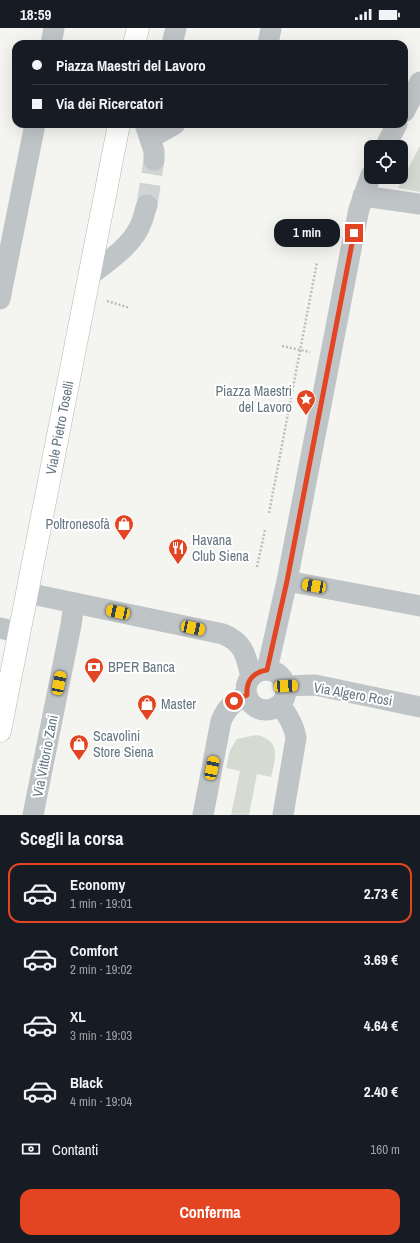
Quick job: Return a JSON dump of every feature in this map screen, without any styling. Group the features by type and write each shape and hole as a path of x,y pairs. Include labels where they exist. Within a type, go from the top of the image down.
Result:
{"main road":[{"path":"135,40 138,28"},
{"name":"Viale Pietro Toselli","path":"0,731 9,630 26,593 118,128"}],"lane":[{"path":"52,40 54,28"},
{"path":"173,40 176,28"},
{"path":"269,40 271,28"},
{"path":"408,104 420,82"},
{"path":"0,299 7,229 34,128"},
{"path":"154,160 148,131 160,128"},
{"path":"389,140 395,128"},
{"path":"283,696 274,709 260,710 250,701 287,581 349,257 363,196 368,184"},
{"path":"363,196 420,204"},
{"path":"89,276 120,251 137,232 147,206"},
{"path":"287,581 420,606"},
{"path":"26,593 223,634 231,637 244,652 255,681"},
{"name":"Via Vittorio Zani","path":"34,815 74,603"},
{"path":"203,815 221,721 234,701 255,681 274,672 284,680 283,696 296,738 283,815"},
{"name":"Via Algero Rosi","path":"283,696 315,685 420,707"}],"path":[{"path":"268,513 317,262"},
{"path":"100,298 130,308"},
{"path":"282,346 313,352"},
{"path":"257,567 265,530"}],"shaded area":[{"path":"420,146 420,192 398,188 400,184 408,184 408,169"},
{"path":"256,735 264,737 270,741 275,750 271,777 257,774 249,815 231,815 240,771 226,768 230,750 237,739"}],"tunnel":[{"path":"147,205 154,160"}],"place":[{"name":"Piazza Maestri del Lavoro","path":"306,416"},
{"name":"Poltronesofà","path":"124,541"},
{"name":"Havana Club Siena","path":"178,565"},
{"name":"BPER Banca","path":"94,684"},
{"name":"Master","path":"147,721"},
{"name":"Scavolini Store Siena","path":"79,761"}],"route":[{"path":"234,701 247,695 246,689 251,677 261,671 267,670 287,581 354,233"}]}
